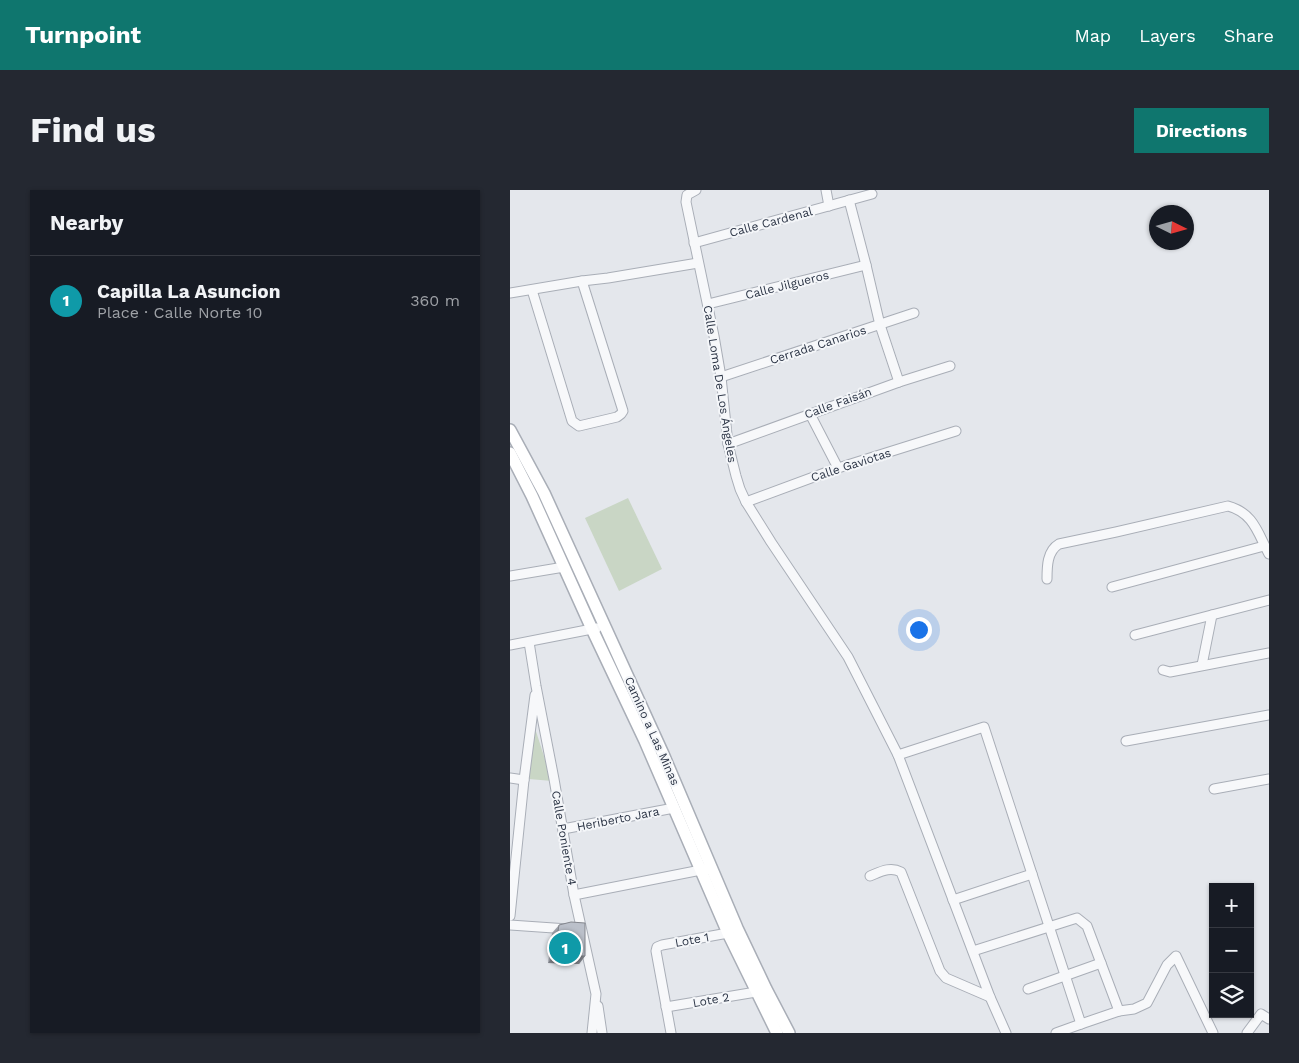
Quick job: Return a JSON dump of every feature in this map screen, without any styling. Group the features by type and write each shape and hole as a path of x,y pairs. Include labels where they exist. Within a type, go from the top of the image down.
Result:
{"street":[{"path":"826,190 829,206"},
{"name":"Calle Loma De Los Ángeles","path":"693,191 686,195 685,198 714,336 721,377 728,444 736,476 746,502 848,657 898,755 990,997 1006,1033"},
{"name":"Calle Cardenal","path":"694,243 872,194"},
{"path":"849,200 880,325 899,382"},
{"path":"510,293 698,263"},
{"name":"Calle Jilgueros","path":"708,304 866,265"},
{"path":"532,290 572,421 579,426 616,417 623,411 582,281"},
{"name":"Cerrada Canarios","path":"721,377 914,313"},
{"name":"Calle Faisán","path":"728,444 899,382 950,366"},
{"path":"810,414 838,468"},
{"name":"Camino a Las Minas","path":"510,430 544,493 663,754 728,934 777,1033"},
{"name":"Calle Gaviotas","path":"746,502 838,468 956,431"},
{"name":"Camino a Las Minas","path":"510,452 645,741 674,808 790,1033"},
{"path":"1047,579 1052,550 1059,544 1228,506 1236,508 1247,515 1267,550 1112,587"},
{"path":"510,576 564,567"},
{"path":"1135,635 1269,600"},
{"path":"1202,665 1212,615"},
{"path":"510,645 605,626"},
{"name":"Calle Poniente 4","path":"529,642 574,895 596,994 592,1033"},
{"path":"1163,670 1170,672 1269,653"},
{"path":"510,916 536,686"},
{"path":"1126,741 1269,714"},
{"path":"898,755 984,727 1081,1024"},
{"path":"510,778 524,780"},
{"path":"1214,789 1269,779"},
{"name":"Heriberto Jara","path":"563,829 674,808"},
{"path":"574,895 706,869"},
{"path":"870,876 890,869 901,872 940,971 946,978 990,997"},
{"path":"953,900 1032,874"},
{"path":"973,951 1077,918 1087,926 1119,1012"},
{"path":"510,925 581,930"},
{"name":"Lote 1","path":"666,1007 656,951 657,947 728,934"},
{"path":"1056,1033 1147,1003 1168,965 1176,956 1213,1033"},
{"path":"1028,989 1101,963"},
{"path":"966,987 982,975"},
{"name":"Lote 2","path":"666,1007 756,992"},
{"path":"596,994 602,1033"},
{"path":"666,1007 672,1033"},
{"path":"1247,1033 1261,1014 1269,1019"}],"green space":[{"path":"628,498 662,569 619,591 585,518"},
{"path":"533,722 552,781 529,779"}],"building":[{"path":"571,922 585,923 585,956 554,955 559,925"}],"place":[{"name":"Capilla La Asuncion","path":"565,948"}]}
